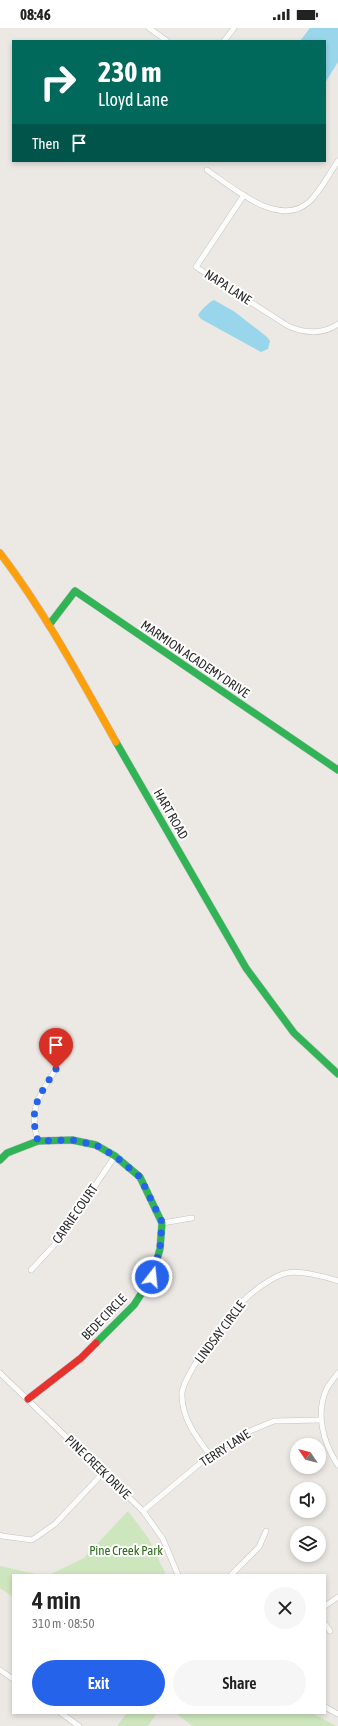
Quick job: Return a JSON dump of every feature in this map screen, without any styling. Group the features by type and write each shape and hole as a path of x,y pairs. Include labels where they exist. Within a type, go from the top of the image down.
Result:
{"street":[{"path":"149,28 167,40"},
{"path":"225,40 234,28"},
{"path":"207,170 264,207 279,211 292,210 309,201 338,161"},
{"name":"NAPA LANE","path":"244,195 196,267 288,326 299,331 324,331 338,324"},
{"name":"HART ROAD","path":"0,553 23,583 49,625 246,968 294,1033 338,1074"},
{"name":"MARMION ACADEMY DRIVE","path":"49,625 75,591 338,770"},
{"path":"38,1141 33,1124 37,1098 56,1069"},
{"path":"0,1160 7,1153 38,1141 72,1140 96,1145 115,1156 140,1177 162,1222 192,1218"},
{"name":"CARRIE COURT","path":"31,1270 57,1242 115,1156"},
{"name":"BEDE CIRCLE","path":"28,1399 81,1358 134,1305 152,1277 160,1248 162,1222"},
{"name":"LINDSAY CIRCLE","path":"210,1455 195,1437 186,1418 182,1402 182,1391 201,1354 243,1300 259,1287 280,1275 297,1272 338,1282"},
{"name":"PINE CREEK DRIVE","path":"0,1372 144,1511 162,1539 178,1574"},
{"path":"338,1373 324,1396 320,1420 326,1441 338,1465"},
{"name":"TERRY LANE","path":"144,1511 210,1455 245,1433 274,1421 320,1420"},
{"path":"0,1535 32,1540 55,1524 104,1472"},
{"path":"232,1574 259,1547 266,1531"},
{"path":"326,1605 338,1597"},
{"path":"326,1625 330,1631"},
{"path":"0,1670 12,1678"},
{"path":"326,1708 338,1714"},
{"path":"62,1714 79,1726"}],"green space":[{"name":"Pine Creek Park","path":"128,1511 149,1539 166,1574 51,1574 84,1558"},
{"path":"0,1566 36,1574 12,1574 12,1596 0,1588"},
{"path":"126,1714 156,1714 148,1726 117,1726"},
{"path":"176,1714 314,1714 336,1726 193,1726"}],"water":[{"path":"310,28 338,28 338,62 326,81 326,40 301,40"},
{"path":"214,300 235,312 267,337 270,341 268,349 261,352 201,319 198,315 205,306"}],"traffic: fast":[{"path":"49,625 75,591 338,770"},
{"path":"116,742 246,968 294,1033 338,1074"},
{"path":"0,1160 7,1153 38,1141 72,1140 96,1145 115,1156 140,1177 162,1223 160,1249 152,1277 134,1305 96,1343"}],"traffic: slow":[{"path":"0,553 47,622 116,742"}],"traffic: jam":[{"path":"28,1399 81,1358 96,1343"}],"route":[{"path":"56,1069 37,1098 33,1124 38,1141 72,1140 96,1145 115,1156 140,1177 162,1222 160,1248 152,1277"}]}
